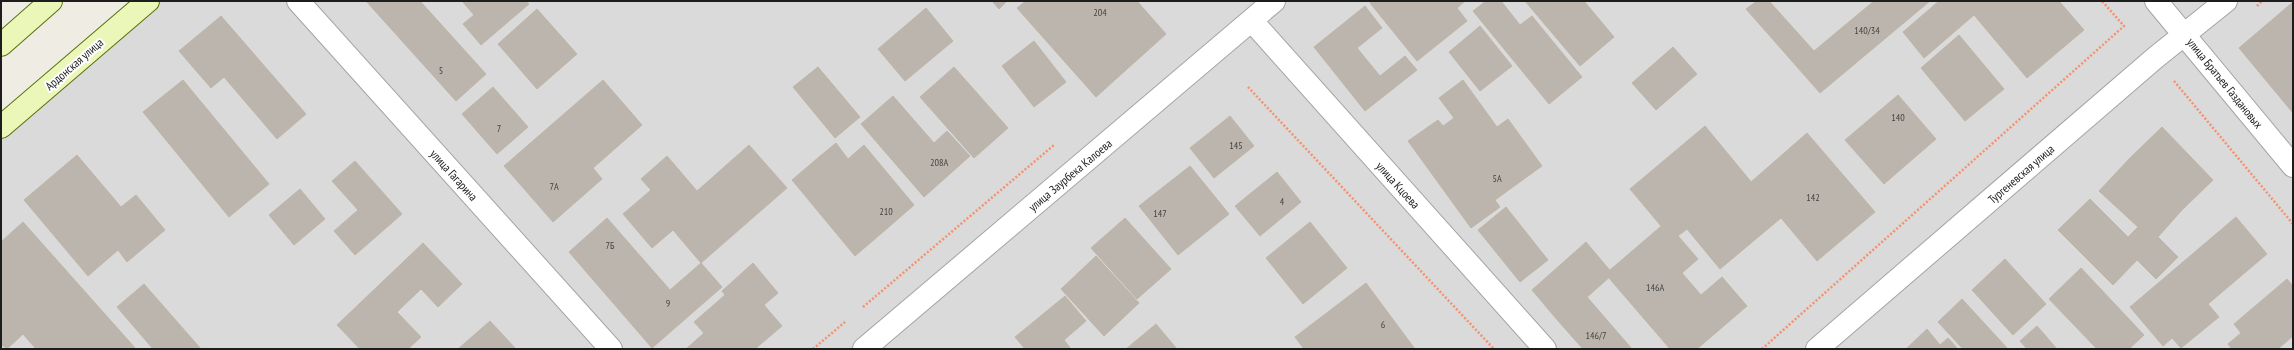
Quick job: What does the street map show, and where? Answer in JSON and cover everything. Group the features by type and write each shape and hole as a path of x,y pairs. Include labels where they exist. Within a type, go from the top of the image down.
{"main road":[{"path":"1,45 51,1"},
{"name":"Ардонская улица","path":"1,127 148,1"}],"street":[{"name":"улица Гагарина","path":"298,1 611,349"},
{"name":"улица Заурбека Калоева","path":"864,349 1274,1"},
{"name":"улица Братьев Газдановых","path":"2156,1 2293,166"},
{"name":"Тургеневская улица","path":"1817,349 2184,34 2226,1"},
{"name":"улица Кцоева","path":"1252,21 1545,349"}],"path":[{"path":"1762,349 2124,26 2102,1"},
{"path":"2172,78 2293,224"},
{"path":"1248,87 1494,349"}],"shaded area":[{"path":"148,1 2293,1 2293,349 1,349 1,127"}],"building":[{"path":"366,1 420,1 486,74 456,101"},
{"path":"462,1 526,1 529,4 481,45 463,24 474,15"},
{"path":"992,1 1007,1 999,9"},
{"path":"1026,1 1137,1 1166,34 1096,97 1017,8"},
{"path":"1373,1 1465,1 1457,8 1467,21 1417,61 1370,3"},
{"path":"1486,1 1501,1 1520,25 1532,16 1582,77 1549,104 1473,11"},
{"path":"1525,1 1584,1 1614,37 1580,66"},
{"path":"1757,1 1769,1 1814,51 1874,1 1930,1 1820,93 1746,9"},
{"path":"1939,1 2059,1 2084,30 2027,78 1974,15 1924,58 1903,32"},
{"path":"2293,2 2293,113 2239,48"},
{"path":"1365,6 1382,28 1357,48 1380,76 1405,56 1417,70 1365,111 1314,47"},
{"path":"926,8 953,41 905,81 878,49"},
{"path":"537,9 577,54 537,89 498,44"},
{"path":"221,16 306,114 277,139 224,77 211,88 179,51"},
{"path":"1480,26 1512,66 1480,91 1449,52"},
{"path":"1959,35 2004,89 1965,121 1921,68"},
{"path":"1034,41 1066,82 1034,107 1002,66"},
{"path":"1673,47 1697,74 1656,110 1632,83"},
{"path":"818,67 860,117 835,138 793,87"},
{"path":"954,67 1008,128 974,158 920,97"},
{"path":"183,80 269,184 229,217 143,112"},
{"path":"603,80 642,125 593,168 602,179 553,222 504,166"},
{"path":"1463,80 1497,127 1508,119 1542,166 1495,200 1500,207 1471,228 1408,141 1438,120 1443,126 1454,118 1439,98"},
{"path":"493,87 528,127 497,154 462,114"},
{"path":"1898,95 1936,139 1884,184 1845,140"},
{"path":"893,96 934,143 947,131 970,156 924,197 861,124"},
{"path":"1230,116 1254,146 1214,178 1190,148"},
{"path":"1705,126 1781,218 1720,269 1687,229 1678,236 1666,222 1661,226 1630,189"},
{"path":"2162,127 2213,180 2181,211 2130,158"},
{"path":"1807,133 1875,212 1817,261 1751,182"},
{"path":"836,143 848,159 864,145 914,205 883,232 819,157"},
{"path":"749,145 787,188 701,263 673,230 652,248 623,214 651,190 641,179 667,156 697,191"},
{"path":"77,155 121,207 136,195 165,230 127,262 118,250 88,276 24,200"},
{"path":"819,157 883,232 855,256 792,180"},
{"path":"2130,158 2181,211 2158,237 2143,222 2138,227 2099,191"},
{"path":"355,161 402,214 355,255 334,231 358,210 332,181"},
{"path":"1190,166 1229,214 1178,255 1139,206"},
{"path":"1277,172 1301,202 1260,236 1235,206"},
{"path":"300,189 325,219 294,245 269,215"},
{"path":"2090,199 2128,237 2143,222 2178,257 2156,279 2137,260 2113,285 2058,230"},
{"path":"1506,207 1548,260 1520,282 1478,230"},
{"path":"2236,217 2267,254 2208,304 2219,317 2181,348 2172,338 2163,346 2130,307"},
{"path":"607,218 670,290 701,263 722,287 652,348 569,252"},
{"path":"1125,218 1171,269 1137,299 1091,248"},
{"path":"23,222 136,349 36,349 23,334 7,349 1,344 1,242"},
{"path":"1310,222 1347,268 1303,304 1266,258"},
{"path":"1666,222 1698,259 1682,273 1701,295 1722,277 1747,306 1697,349 1670,349 1609,278 1613,274 1610,270"},
{"path":"1586,242 1613,274 1559,322 1532,290"},
{"path":"423,243 462,284 438,307 421,289 397,312 421,337 408,349 360,349 337,325"},
{"path":"1096,256 1139,303 1104,336 1061,289"},
{"path":"2005,259 2046,304 2013,335 1972,290"},
{"path":"753,263 778,293 764,305 782,326 755,349 686,349 704,333 694,322 725,295 722,291"},
{"path":"2081,268 2144,335 2129,349 2097,349 2049,299"},
{"path":"2287,279 2293,286 2293,336 2278,349 2232,349 2228,344 2241,333 2234,324"},
{"path":"1366,283 1415,349 1304,349 1295,337"},
{"path":"144,284 201,349 153,349 117,307"},
{"path":"1065,296 1086,321 1064,340 1071,349 1025,349 1015,337"},
{"path":"1587,297 1632,349 1583,349 1559,322"},
{"path":"1962,299 2008,349 1963,349 1938,322"},
{"path":"490,321 516,349 458,349"},
{"path":"1,322 13,336 1,347"},
{"path":"1156,324 1177,349 1126,349"},
{"path":"2037,326 2057,349 2027,349 2020,341"},
{"path":"1927,329 1940,345 1948,338 1958,349 1906,349"}]}
